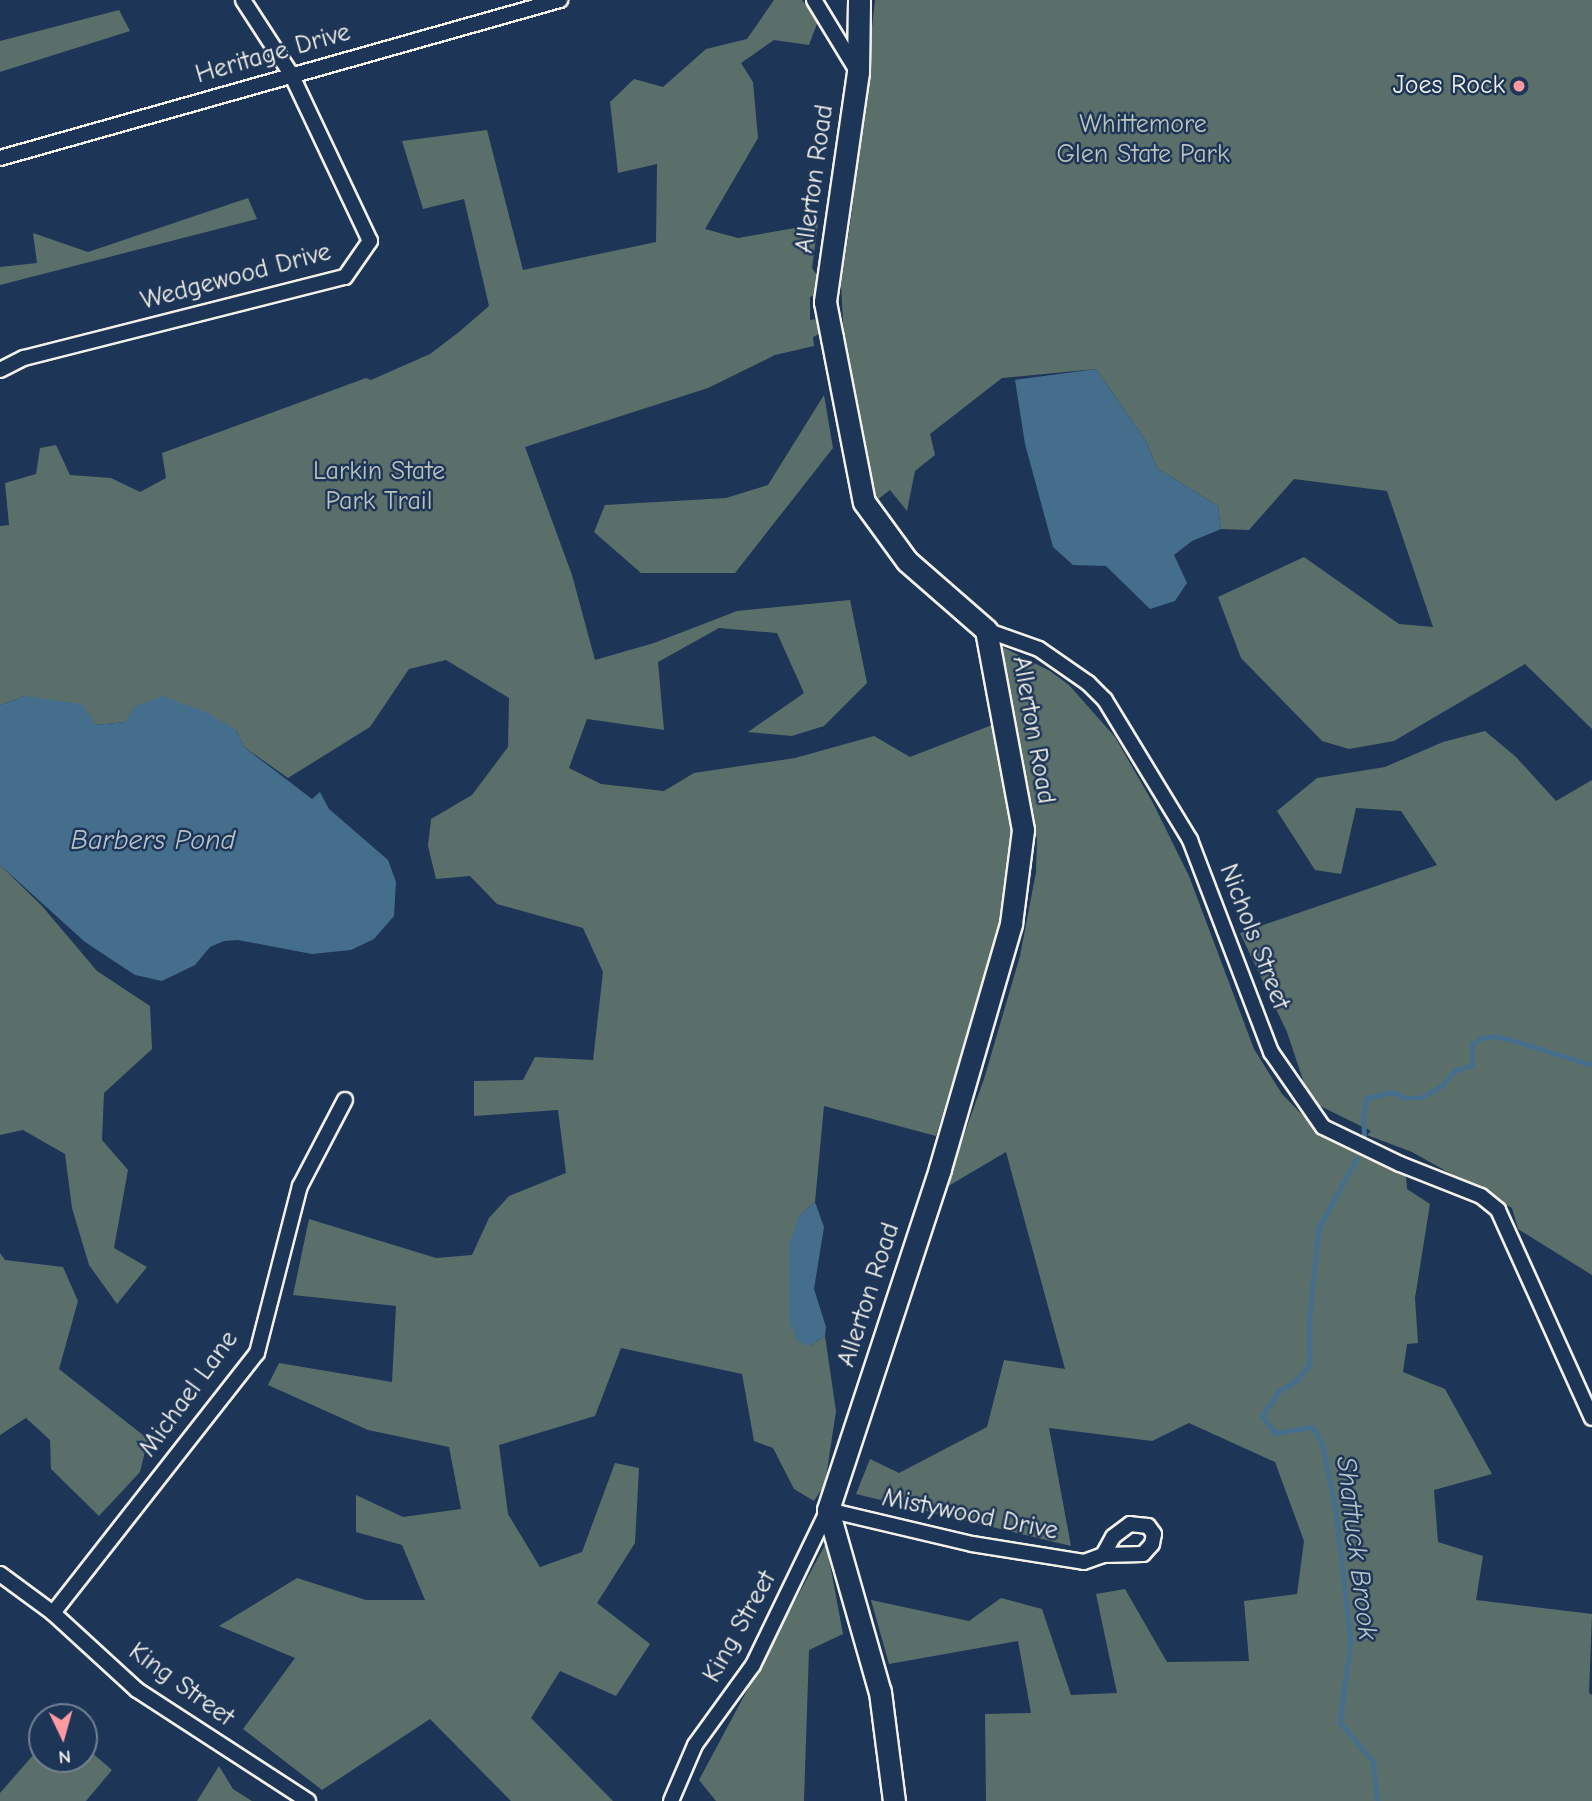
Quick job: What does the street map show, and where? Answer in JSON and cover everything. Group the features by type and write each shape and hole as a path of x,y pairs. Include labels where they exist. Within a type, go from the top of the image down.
{"street":[{"name":"Wedgewood Drive","path":"0,370 24,358 345,277 370,241 291,74 243,0"},
{"name":"Heritage Drive","path":"0,158 560,0"},
{"path":"814,0 858,72"},
{"name":"Allerton Road","path":"828,1510 940,1169 1011,924 1023,830 986,630 907,561 864,502 825,302 858,72 859,0"},
{"name":"Nichols Street","path":"986,630 1039,649 1088,683 1105,700 1190,840 1271,1052 1323,1127 1400,1164 1481,1196 1498,1210 1592,1418"},
{"name":"Michael Lane","path":"53,1613 257,1353 300,1186 345,1100"},
{"path":"828,1510 880,1692 894,1801"},
{"name":"Mistywood Drive","path":"828,1510 972,1544 1084,1562 1103,1555"},
{"name":"King Street","path":"670,1801 695,1745 753,1665 828,1510"},
{"name":"King Street","path":"0,1574 53,1613 137,1690 309,1801"}],"green space":[{"name":"Larkin State Park Trail","path":"774,0 802,0 818,21 809,45 774,40 741,63 753,82 758,138 705,229 738,238 818,224 812,268 819,278 818,294 810,297 810,320 817,319 819,334 813,337 814,346 775,355 708,388 525,447 572,575 595,660 654,643 737,611 850,600 867,683 824,726 792,736 748,732 804,693 777,633 719,628 658,662 664,730 587,719 569,768 601,784 664,791 694,773 795,758 874,736 910,757 992,725 1013,836 999,928 936,1136 824,1106 815,1202 799,1216 810,1346 825,1336 836,1411 825,1484 814,1501 794,1489 773,1448 754,1441 742,1374 621,1348 595,1416 499,1445 508,1514 540,1567 582,1552 615,1463 639,1468 635,1543 597,1603 650,1644 616,1696 560,1671 531,1718 613,1801 511,1801 430,1719 322,1790 243,1729 295,1658 219,1626 297,1578 366,1600 425,1600 402,1545 356,1532 356,1495 403,1517 461,1509 449,1447 368,1430 268,1385 279,1363 392,1382 396,1306 293,1295 309,1219 436,1258 472,1255 489,1218 509,1196 566,1173 558,1110 474,1116 474,1081 523,1080 535,1057 593,1060 603,972 583,928 497,904 470,876 436,879 428,846 431,819 472,795 508,747 509,698 446,660 409,669 370,727 288,778 244,747 236,730 125,722 96,725 25,696 0,705 0,526 9,525 5,483 36,474 40,448 56,445 70,475 111,478 140,492 166,478 162,453 366,378 371,380 430,354 459,332 489,306 464,199 423,209 402,141 487,130 523,270 656,242 657,164 618,173 610,102 634,79 663,87 706,49 747,39"},
{"name":"Whittemore Glen State Park","path":"875,0 1592,0 1592,729 1525,664 1394,741 1349,749 1322,741 1241,658 1218,597 1304,557 1399,624 1433,627 1387,491 1294,479 1249,530 1221,529 1218,506 1157,468 1146,441 1096,369 1002,378 930,434 935,455 915,471 907,511 890,490 877,500 865,467 844,340 841,284 852,211"},
{"path":"119,10 130,31 0,72 0,41"},
{"path":"248,198 257,219 0,285 0,267 37,263 33,233 88,252"},
{"path":"824,395 833,448 735,573 641,573 594,532 605,505 726,498 768,485"},
{"path":"999,645 1050,671 1069,685 1115,737 1153,803 1189,876 1254,1049 1282,1094 1325,1138 1406,1176 1407,1189 1430,1204 1415,1298 1418,1343 1407,1344 1403,1372 1445,1389 1492,1474 1434,1490 1438,1542 1483,1556 1476,1600 1592,1614 1589,1693 1592,1695 1592,1801 986,1801 985,1714 1031,1713 1018,1641 889,1664 871,1600 969,1621 1001,1598 1042,1609 1071,1695 1117,1693 1096,1594 1125,1589 1167,1662 1249,1661 1244,1601 1297,1594 1304,1541 1275,1462 1189,1423 1152,1441 1049,1428 1071,1546 856,1494 870,1459 899,1473 987,1427 1004,1360 1065,1369 1006,1152 945,1188 984,1079 1020,956 1036,872 1037,837 1033,833"},
{"path":"1485,731 1516,757 1556,801 1592,780 1592,1275 1518,1229 1512,1208 1412,1152 1367,1135 1371,1131 1310,1101 1287,1032 1240,933 1437,865 1401,811 1356,808 1341,874 1315,870 1277,811 1317,778 1385,767 1443,742"},
{"path":"0,865 42,906 97,971 150,1006 152,1049 104,1093 102,1140 128,1170 114,1248 147,1267 117,1304 89,1265 72,1208 65,1154 23,1130 0,1135"},
{"path":"0,1253 5,1260 63,1267 78,1301 59,1369 148,1439 140,1472 99,1516 51,1469 50,1440 26,1418 0,1435"},
{"path":"826,1543 843,1634 809,1650 804,1801 716,1801 699,1780"},
{"path":"98,1758 112,1770 86,1801 0,1801 0,1793 28,1761 28,1773 98,1773"},
{"path":"219,1766 233,1789 252,1801 197,1801"}],"water":[{"path":"1096,369 1146,441 1157,468 1218,506 1221,529 1192,541 1174,555 1187,583 1175,601 1150,609 1106,566 1073,565 1053,547 1025,444 1015,380"},
{"name":"Barbers Pond","path":"25,696 82,704 96,725 125,722 135,706 162,696 206,712 236,730 244,747 312,799 320,792 329,809 388,860 396,882 394,916 374,939 351,950 312,954 238,940 224,941 210,947 195,965 162,981 135,975 85,942 0,865 0,705"},
{"path":"815,1202 824,1227 814,1289 826,1327 825,1336 810,1346 797,1341 789,1321 789,1244 799,1216"}],"waterway":[{"name":"Shattuck Brook","path":"1364,1137 1363,1115 1367,1098 1393,1092 1406,1098 1421,1098 1441,1086 1455,1071 1472,1065 1472,1045 1479,1039 1494,1036 1512,1040 1592,1065"},
{"name":"Shattuck Brook","path":"1357,1159 1319,1228 1309,1324 1310,1364 1298,1380 1279,1392 1263,1416 1275,1433 1313,1427 1322,1443 1336,1510 1351,1642 1340,1722 1373,1761 1378,1801"}],"place":[{"name":"Joes Rock","path":"1519,86"}]}
